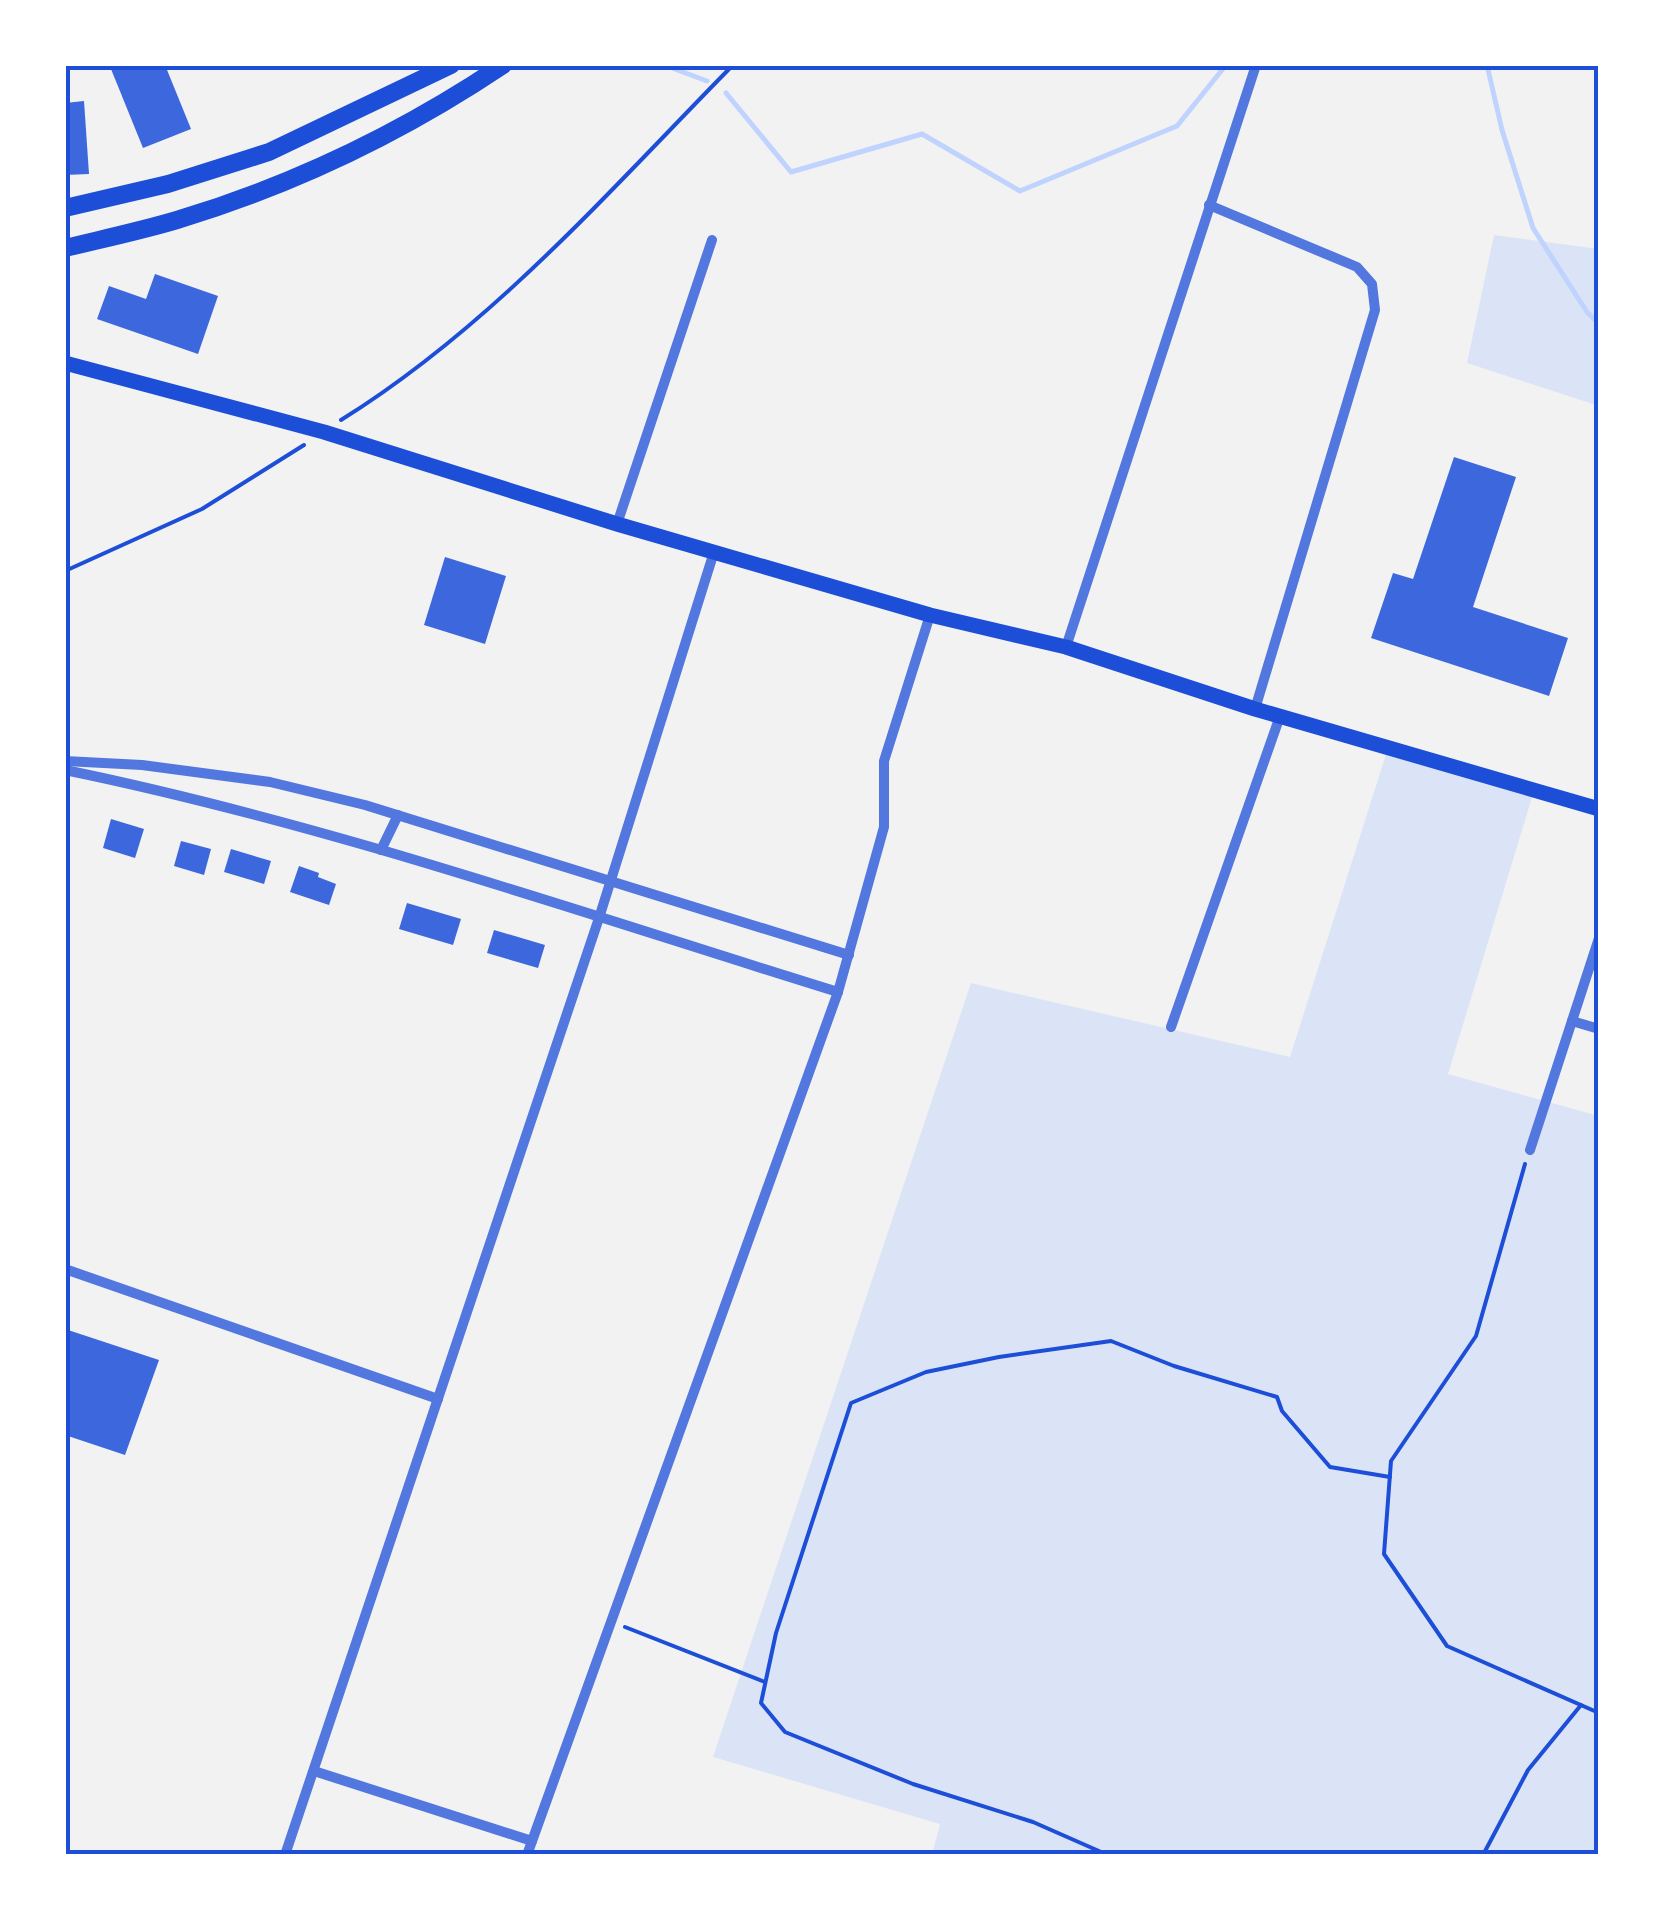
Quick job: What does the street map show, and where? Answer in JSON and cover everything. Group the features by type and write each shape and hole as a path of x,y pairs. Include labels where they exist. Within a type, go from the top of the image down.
{"main road":[{"path":"65,208 168,184 269,152 451,65"},
{"path":"65,248 177,220 292,180 387,136 503,65"},
{"path":"65,362 324,432 617,524 930,615 1066,647 1255,710 1599,809"}],"street":[{"path":"1066,647 1256,65"},
{"path":"1208,205 1356,267 1372,284 1375,310 1255,710"},
{"path":"617,524 712,240"},
{"path":"286,1855 599,918 714,552"},
{"path":"527,1855 838,992 884,827 884,761 930,615"},
{"path":"1171,1027 1280,716"},
{"path":"65,761 142,764 270,782 398,815 849,954"},
{"path":"65,770 173,793 381,850 838,992"},
{"path":"381,850 398,815"},
{"path":"1530,1150 1599,938"},
{"path":"1572,1021 1599,1029"},
{"path":"65,1269 438,1399"},
{"path":"314,1771 532,1841"}],"path":[{"path":"340,421 403,379 536,266 733,65"},
{"path":"65,572 202,509 310,442"},
{"path":"1530,1150 1476,1336 1391,1461 1384,1554 1447,1646 1599,1713"},
{"path":"1108,1855 1033,1822 913,1784 785,1732 761,1702 776,1632 851,1404 926,1372 1110,1341 1174,1366 1277,1397 1282,1410 1330,1467 1390,1477"},
{"path":"614,1622 766,1682"},
{"path":"1482,1855 1528,1770 1581,1705"}],"shaded area":[{"path":"1494,235 1599,249 1599,406 1467,363"},
{"path":"1387,751 1533,794 1448,1074 1599,1116 1596,1855 932,1855 940,1824 713,1757 971,983 1290,1057"}],"building":[{"path":"121,65 165,65 191,129 143,148 111,69"},
{"path":"84,101 89,174 65,175 65,103"},
{"path":"155,274 218,296 198,354 97,319 109,286 146,299"},
{"path":"1454,457 1516,477 1473,607 1568,638 1549,696 1371,638 1393,573 1413,579"},
{"path":"445,557 506,576 485,644 424,625"},
{"path":"111,819 144,829 135,858 103,848"},
{"path":"181,841 211,849 204,875 174,866"},
{"path":"231,849 271,861 264,884 224,872"},
{"path":"299,866 336,884 329,905 290,892"},
{"path":"407,903 461,919 453,945 399,929"},
{"path":"494,930 545,945 538,968 487,953"},
{"path":"68,1330 159,1360 125,1455 65,1435"}],"waterway":[{"path":"664,65 707,81"},
{"path":"726,93 791,172 922,134 1020,191 1177,126 1226,65"},
{"path":"1487,65 1502,130 1533,228 1587,312 1599,324"}]}
